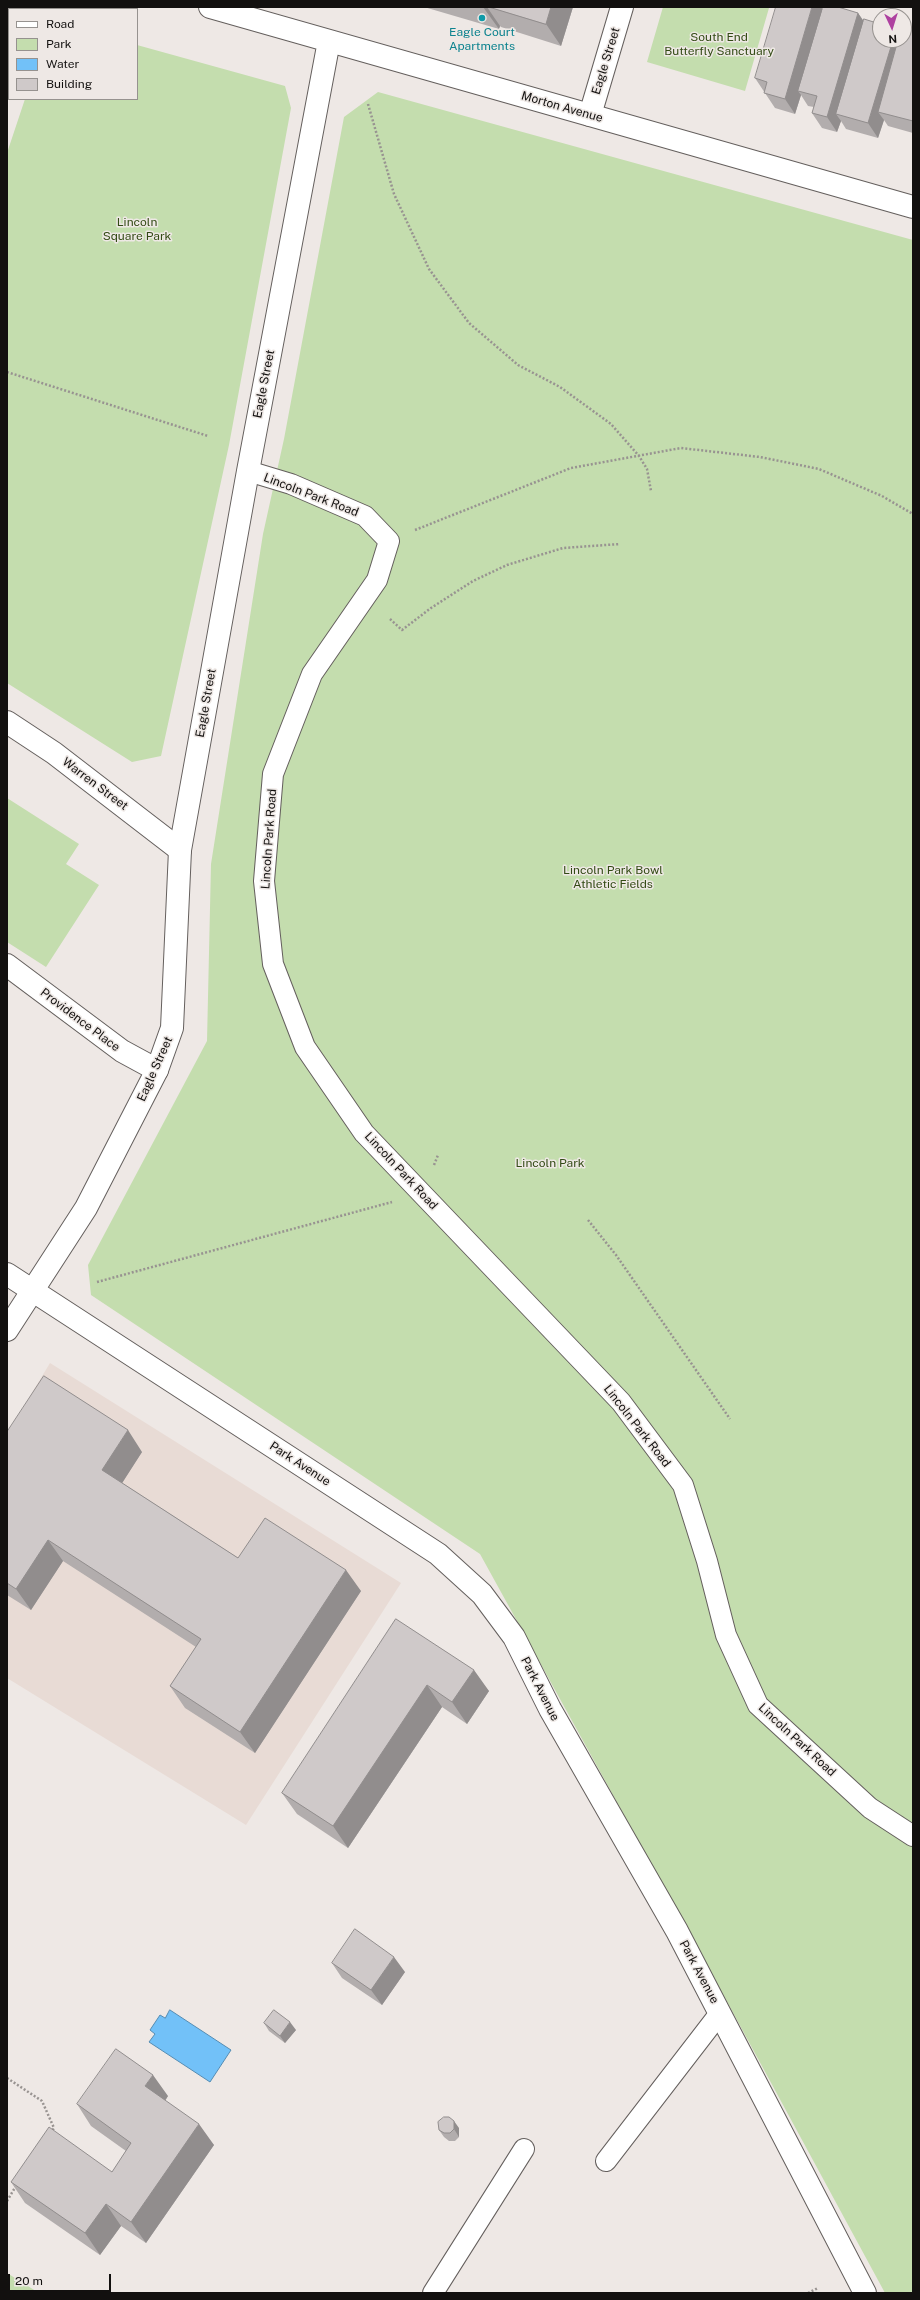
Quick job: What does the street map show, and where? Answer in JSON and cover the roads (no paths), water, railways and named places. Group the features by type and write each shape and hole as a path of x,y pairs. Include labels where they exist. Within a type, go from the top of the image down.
{"street":[{"name":"Morton Avenue","path":"210,7 913,207"},
{"name":"Eagle Street","path":"590,114 622,7"},
{"name":"Eagle Street","path":"7,1330 86,1208 157,1070 172,1028 180,850 248,471 328,41"},
{"name":"Warren Street","path":"7,722 54,754 180,850"},
{"name":"Providence Place","path":"7,965 122,1051 157,1070"},
{"name":"Park Avenue","path":"7,1274 438,1554 482,1594 514,1637 550,1709 677,1931 865,2293"}],"lane":[{"name":"Lincoln Park Road","path":"248,471 291,484 365,516 388,541 377,580 312,674 273,774 264,881 273,964 305,1047 364,1133 621,1402 683,1485 707,1561 726,1635 758,1705 870,1808 913,1836"},
{"path":"606,2161 720,2013"},
{"path":"433,2293 524,2148"}],"water":[{"path":"170,2010 231,2050 210,2082 149,2042 155,2034 150,2030 160,2015 165,2018"}],"place":[{"name":"Eagle Court Apartments","path":"482,18"}],"park label":[{"name":"South End Butterfly Sanctuary","path":"719,44"},
{"name":"Lincoln Square Park","path":"137,229"},
{"name":"Lincoln Park Bowl Athletic Fields","path":"613,877"},
{"name":"Lincoln Park","path":"550,1163"}]}
